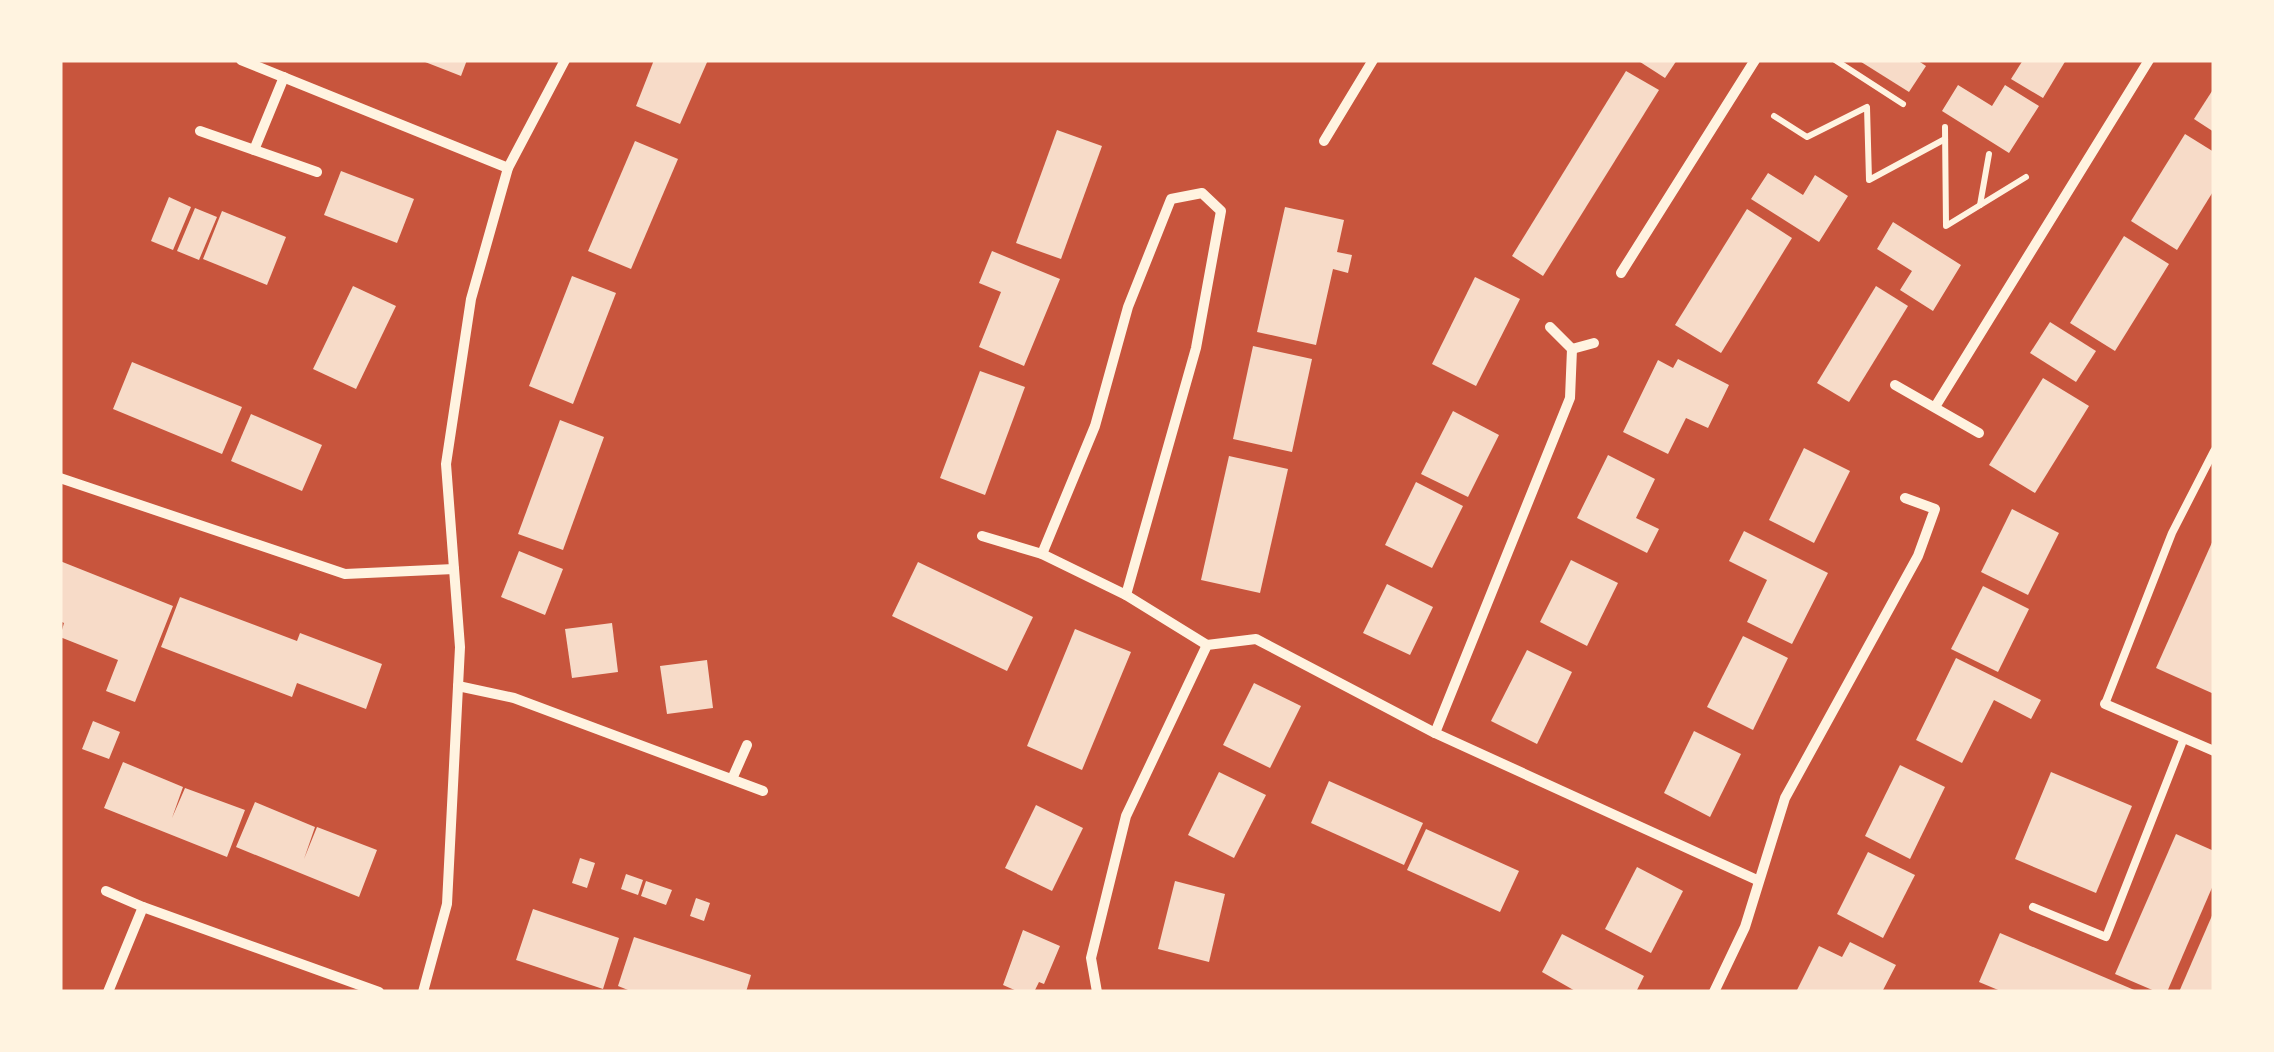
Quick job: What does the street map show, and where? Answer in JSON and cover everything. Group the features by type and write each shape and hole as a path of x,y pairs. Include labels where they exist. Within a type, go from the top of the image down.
{"street":[{"path":"241,60 508,168"},
{"path":"423,992 447,904 460,647 446,464 471,300 508,168 565,60"},
{"path":"1324,141 1373,60"},
{"path":"1622,273 1756,60"},
{"path":"1935,408 2149,60"},
{"path":"254,150 284,78"},
{"path":"200,131 317,172"},
{"path":"1042,554 1095,426 1128,308 1171,199 1202,193 1221,211 1196,348 1126,594"},
{"path":"1435,733 1570,398 1572,349 1550,326"},
{"path":"1572,349 1594,343"},
{"path":"1896,385 1979,433"},
{"path":"60,478 344,574 454,569"},
{"path":"1714,992 1745,927 1786,798 1918,556 1935,509 1905,498"},
{"path":"982,536 1042,554 1126,594 1207,644 1256,639 1435,733 1758,880"},
{"path":"1096,992 1091,958 1126,816 1207,644"},
{"path":"458,686 514,698 762,791"},
{"path":"2105,704 2214,751"},
{"path":"732,780 746,745"},
{"path":"106,891 143,908 379,992"},
{"path":"108,992 143,908"}],"lane":[{"path":"2105,704 2172,533 2214,450"},
{"path":"2033,907 2106,937 2184,738"}],"path":[{"path":"1835,60 1903,104"},
{"path":"1774,116 1806,137 1866,107 1869,180 1945,138"},
{"path":"1945,127 1946,226 2026,178"},
{"path":"1980,206 1988,154"}],"building":[{"path":"420,60 467,60 461,76"},
{"path":"654,60 708,60 680,124 636,106"},
{"path":"1637,60 1677,60 1665,78"},
{"path":"1858,60 1917,60 1926,66 1909,92"},
{"path":"2023,60 2066,60 2043,98 2011,79"},
{"path":"1626,71 1659,90 1543,276 1512,256"},
{"path":"1958,85 1992,106 2005,85 2039,106 2009,153 1942,111"},
{"path":"2214,88 2214,132 2194,119"},
{"path":"1057,130 1102,146 1061,259 1016,243"},
{"path":"2185,134 2214,152 2214,190 2177,250 2131,221"},
{"path":"635,141 678,159 631,269 588,251"},
{"path":"341,171 414,199 397,243 324,215"},
{"path":"1768,173 1803,195 1815,175 1848,196 1819,242 1751,199"},
{"path":"169,197 191,207 173,250 151,241"},
{"path":"1285,207 1344,220 1337,252 1352,255 1348,273 1333,269 1316,345 1257,332"},
{"path":"195,208 217,217 199,260 177,251"},
{"path":"1747,209 1792,238 1721,353 1675,325"},
{"path":"222,211 286,237 267,285 203,259"},
{"path":"1893,222 1961,265 1933,311 1900,290 1912,271 1877,249"},
{"path":"2124,236 2169,264 2115,351 2070,323"},
{"path":"992,251 1060,279 1024,366 979,347 1001,292 979,283"},
{"path":"572,276 616,293 573,404 529,386"},
{"path":"1475,277 1520,299 1476,386 1432,364"},
{"path":"353,286 396,306 356,389 313,369"},
{"path":"1876,286 1908,306 1849,402 1817,383"},
{"path":"2050,322 2096,351 2076,382 2030,353"},
{"path":"1253,346 1312,359 1292,452 1233,439"},
{"path":"1678,359 1729,385 1708,428 1686,418 1668,454 1623,432 1658,360 1673,368"},
{"path":"132,362 242,407 222,454 113,409"},
{"path":"980,371 1025,387 985,495 940,478"},
{"path":"2043,378 2089,406 2035,493 1989,465"},
{"path":"1453,411 1499,435 1468,497 1421,474"},
{"path":"251,414 322,445 302,491 231,461"},
{"path":"560,420 604,437 563,550 518,534"},
{"path":"1804,448 1850,471 1814,543 1769,520"},
{"path":"1608,455 1655,479 1636,518 1659,529 1647,553 1577,518"},
{"path":"1229,456 1288,469 1260,593 1201,580"},
{"path":"1416,482 1463,506 1432,568 1385,545"},
{"path":"2012,509 2059,533 2028,595 1981,572"},
{"path":"1744,531 1828,573 1792,644 1747,622 1767,580 1729,561"},
{"path":"2214,538 2214,694 2156,668"},
{"path":"519,551 563,569 545,615 501,597"},
{"path":"1571,560 1618,583 1587,646 1540,622"},
{"path":"60,561 173,606 135,702 106,691 118,660 60,637 64,623 60,621"},
{"path":"918,562 1033,617 1007,671 892,616"},
{"path":"1387,584 1433,607 1410,655 1363,633"},
{"path":"1983,586 2029,609 1998,672 1951,649"},
{"path":"180,597 297,641 300,633 382,664 366,709 297,683 292,697 161,647"},
{"path":"612,623 618,672 572,678 565,629"},
{"path":"1075,629 1131,652 1082,770 1027,746"},
{"path":"1743,636 1788,658 1753,730 1707,707"},
{"path":"1527,650 1572,672 1537,744 1491,721"},
{"path":"1956,658 2041,700 2031,719 1994,700 1962,763 1916,740"},
{"path":"707,660 713,708 667,714 660,666"},
{"path":"1254,683 1301,706 1270,768 1223,745"},
{"path":"93,721 120,732 109,759 82,749"},
{"path":"1694,731 1741,754 1710,817 1664,793"},
{"path":"123,762 183,787 172,818 185,788 245,810 227,857 104,808"},
{"path":"1900,765 1945,787 1910,859 1865,836"},
{"path":"1219,772 1266,795 1234,858 1188,835"},
{"path":"2051,772 2132,806 2096,893 2015,859"},
{"path":"1329,781 1423,823 1404,865 1311,823"},
{"path":"255,802 315,827 304,859 317,827 377,850 359,897 236,847"},
{"path":"1036,805 1083,828 1052,891 1005,868"},
{"path":"1426,829 1519,871 1500,912 1407,870"},
{"path":"2176,834 2214,851 2214,883 2167,992 2157,992 2115,974"},
{"path":"1868,852 1915,875 1883,938 1837,914"},
{"path":"580,858 595,863 587,888 572,883"},
{"path":"1637,867 1683,891 1651,953 1605,929"},
{"path":"626,874 643,880 638,895 621,889"},
{"path":"646,881 672,890 666,905 641,896"},
{"path":"1175,881 1225,894 1209,962 1158,949"},
{"path":"696,898 710,903 704,921 690,916"},
{"path":"533,909 619,938 603,989 516,960"},
{"path":"2214,911 2214,992 2179,992"},
{"path":"1023,930 1060,946 1044,984 1039,982 1034,992 1019,992 1003,985"},
{"path":"2000,933 2139,992 2003,992 1979,982"},
{"path":"1562,934 1644,976 1636,992 1577,992 1542,972"},
{"path":"634,937 751,975 746,992 633,992 618,986"},
{"path":"1850,942 1896,965 1882,992 1796,992 1819,946 1842,957"}]}
